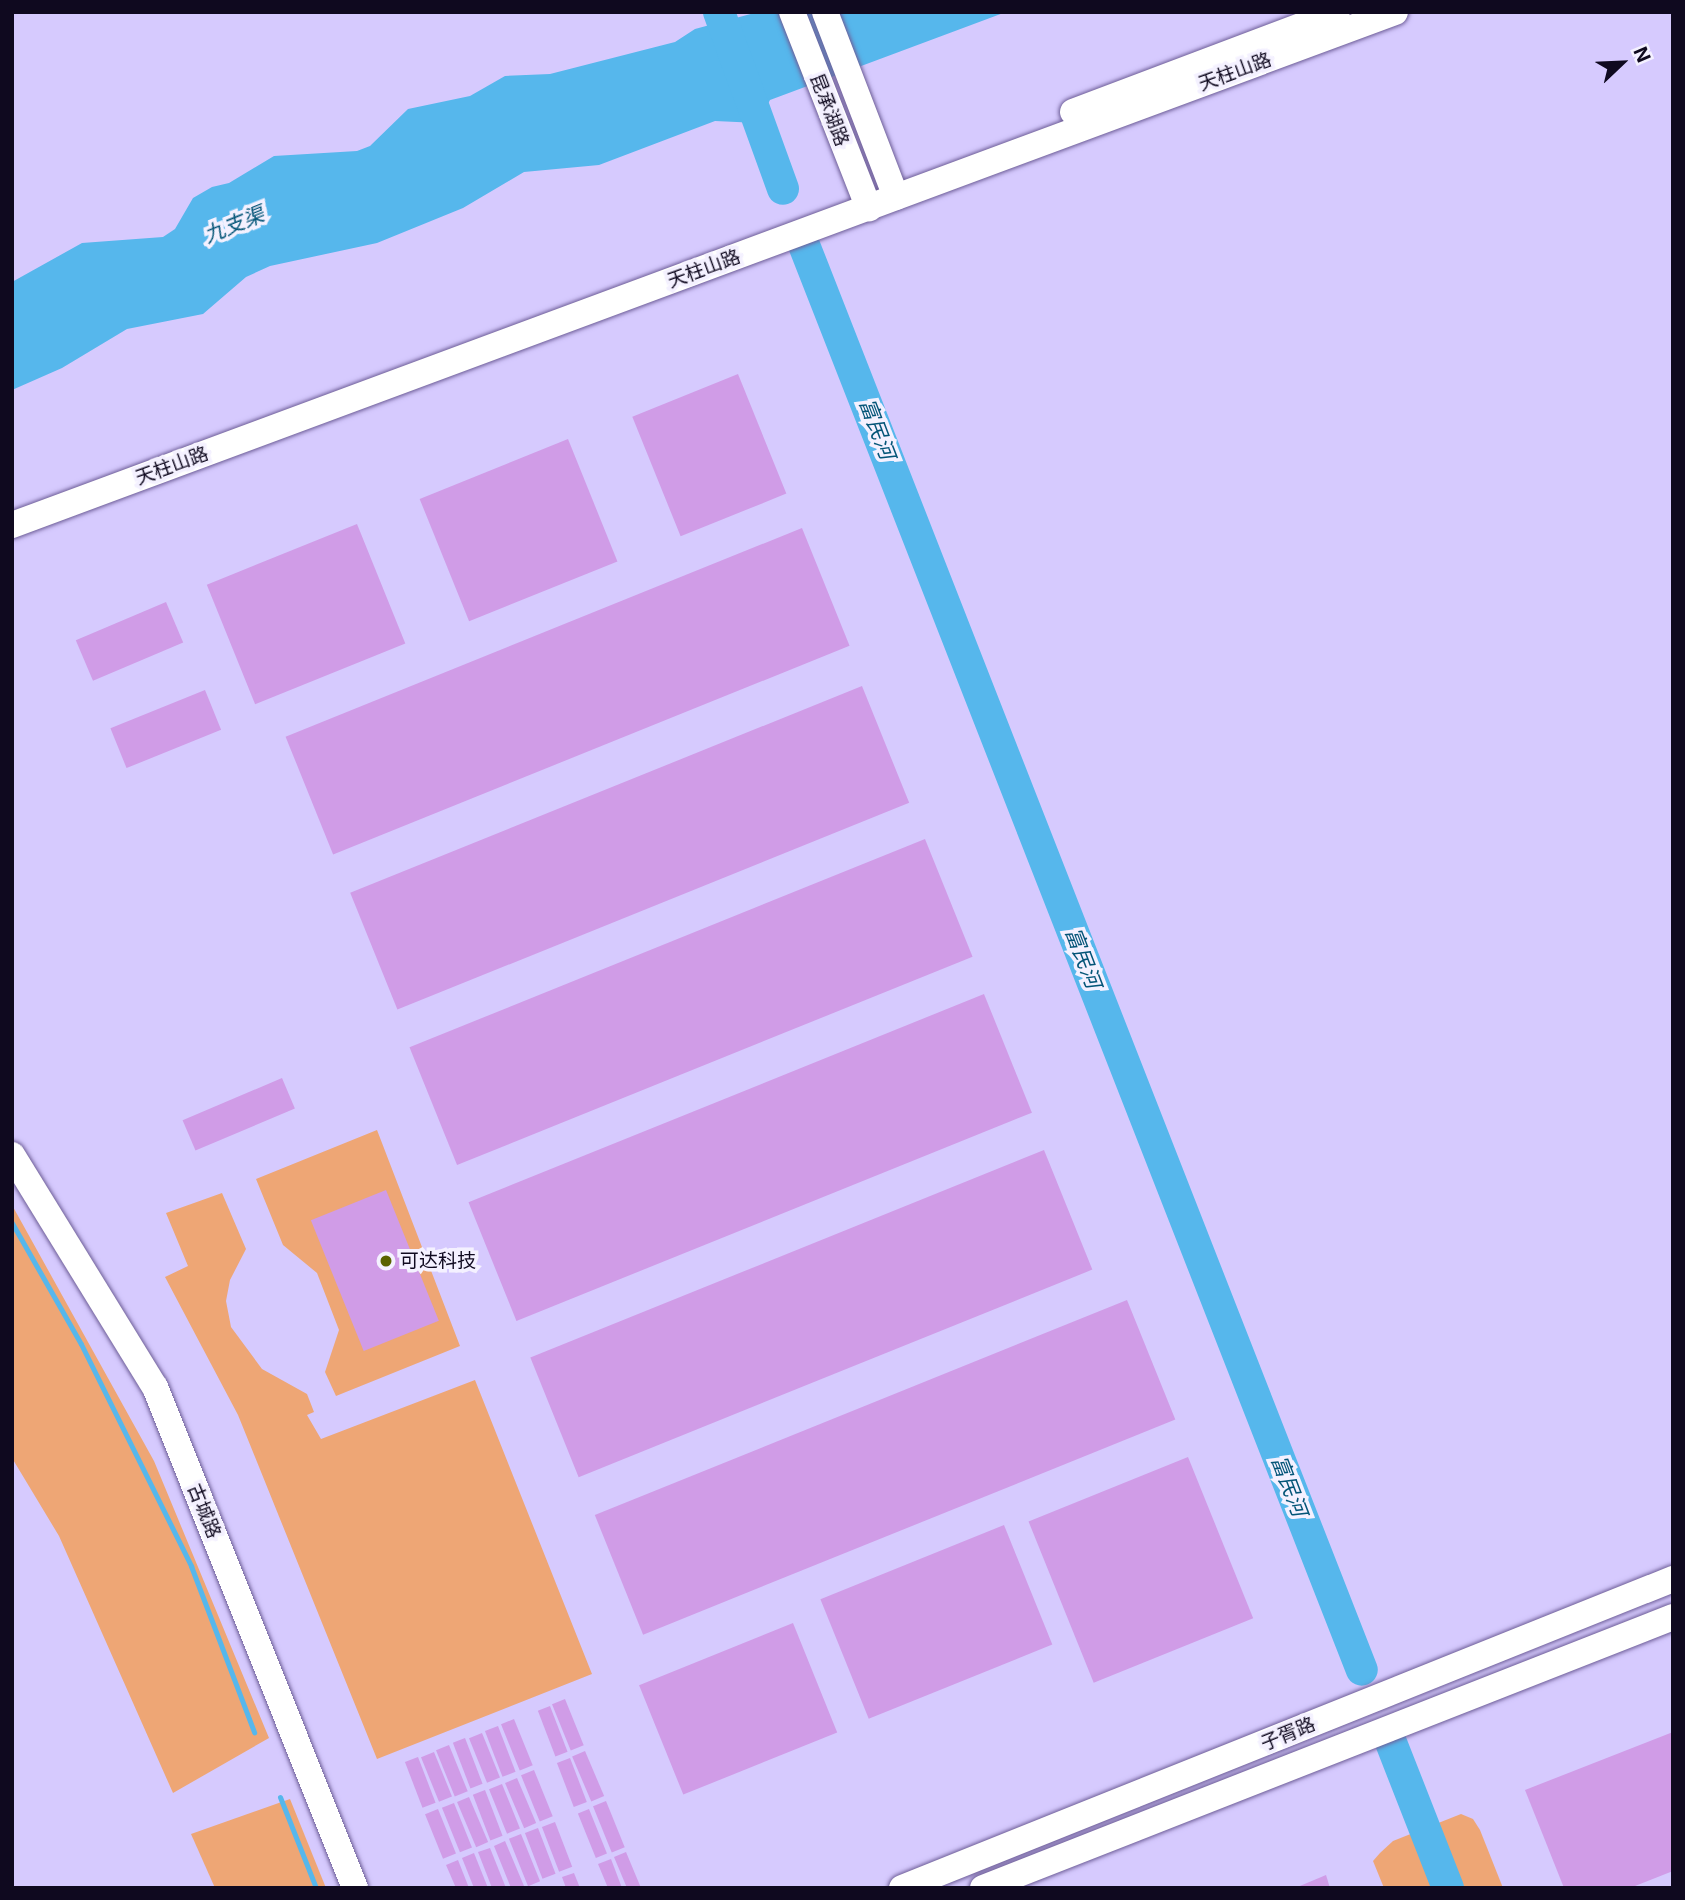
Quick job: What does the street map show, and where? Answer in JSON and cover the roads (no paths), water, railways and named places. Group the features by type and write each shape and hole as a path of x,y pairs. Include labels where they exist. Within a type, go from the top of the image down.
{"street":[{"name":"昆承湖路","path":"792,12 865,200"},
{"name":"昆承湖路","path":"825,12 893,190"},
{"name":"天柱山路","path":"893,190 1336,12"},
{"name":"天柱山路","path":"12,506 1395,12"},
{"name":"天柱山路","path":"12,525 865,200"},
{"name":"古城路","path":"12,1155 155,1387 355,1888"},
{"name":"古城路","path":"12,1183 143,1394 340,1888"},
{"name":"子胥路","path":"902,1888 1673,1579"},
{"name":"子胥路","path":"983,1888 1673,1617"}],"water":[{"name":"九支渠","path":"758,12 1006,12 770,100 758,123 715,121 599,165 524,172 463,208 377,243 270,266 246,277 203,314 127,329 62,368 12,390 12,282 82,243 163,237 175,229 193,198 212,187 229,183 274,156 357,151 370,146 408,109 470,96 505,76 550,74 675,42 695,29"}],"waterway":[{"name":"富民河","path":"719,12 783,189"},
{"name":"富民河","path":"804,245 1362,1670"},
{"path":"12,1223 81,1344 191,1566 254,1732"},
{"name":"富民河","path":"1390,1740 1448,1888"},
{"path":"280,1797 316,1888"}],"place":[{"name":"可达科技","path":"386,1261"}]}
